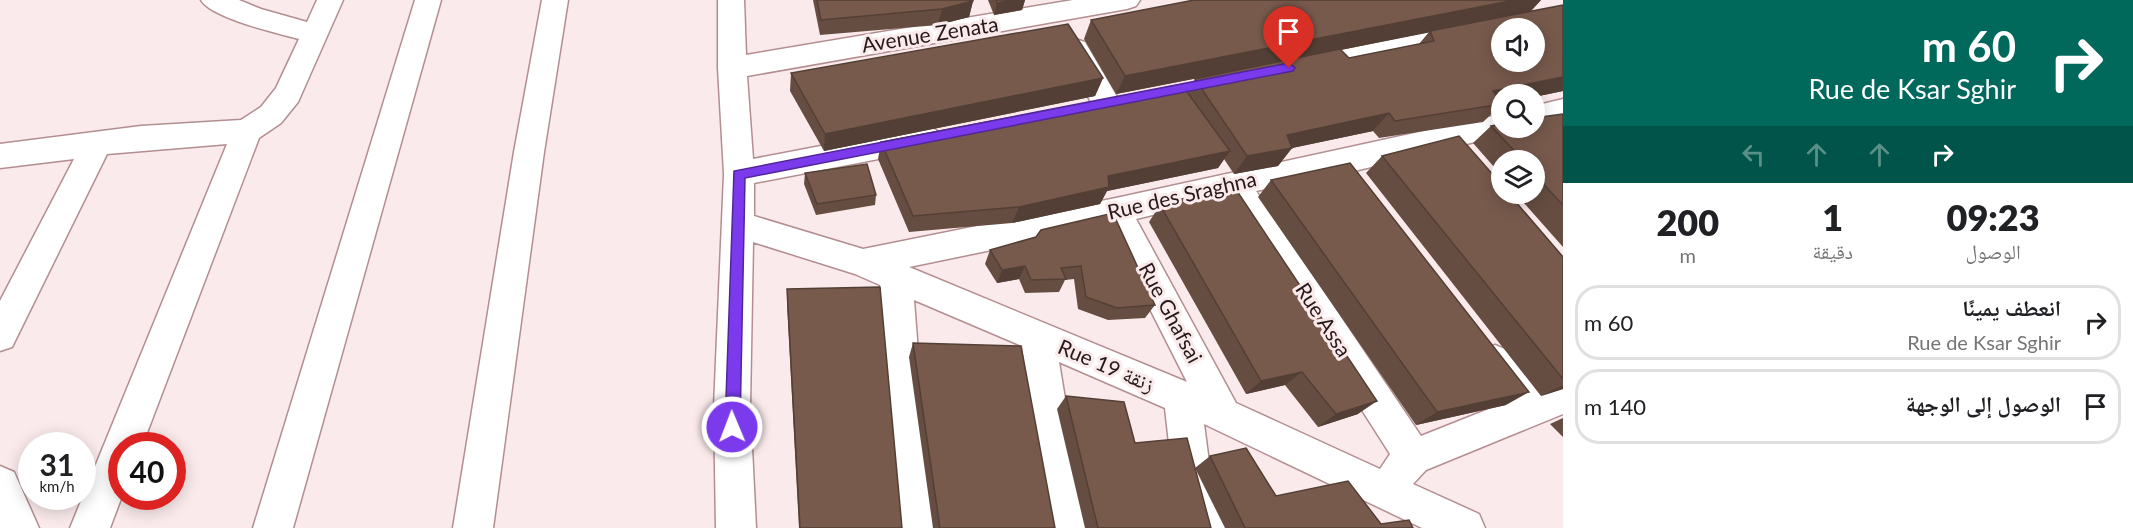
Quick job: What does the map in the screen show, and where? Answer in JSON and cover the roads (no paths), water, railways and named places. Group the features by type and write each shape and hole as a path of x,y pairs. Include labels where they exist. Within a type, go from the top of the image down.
{"street":[{"path":"214,0 252,16 314,33"},
{"path":"0,156 141,138 248,130 272,115 288,94 330,0"},
{"path":"273,528 428,0"},
{"path":"473,528 529,152 555,0"},
{"path":"731,0 732,68 739,174 732,407 736,528"},
{"path":"974,0 984,26"},
{"name":"Avenue Zenata","path":"732,68 1055,14 1081,5 1128,0"},
{"path":"1055,14 1107,103"},
{"path":"1282,69 1491,28"},
{"name":"Rue des Sraghna","path":"863,263 1342,162 1491,127"},
{"path":"128,432 248,130"},
{"path":"739,174 946,134"},
{"path":"1444,138 1468,165"},
{"path":"0,336 97,144"},
{"path":"1342,162 1366,192"},
{"name":"Rue Assa","path":"1234,183 1413,457"},
{"name":"Rue Ghafsai","path":"1116,211 1223,415"},
{"name":"Rue 19 زنقة","path":"738,224 863,263 1223,415 1465,528"},
{"path":"896,277 906,444 916,528"},
{"path":"1379,489 1413,457 1547,404 1474,333"},
{"path":"1038,337 1066,528"},
{"path":"1182,398 1191,470 1209,528"},
{"path":"90,528 108,482"},
{"path":"0,485 19,528"}]}
